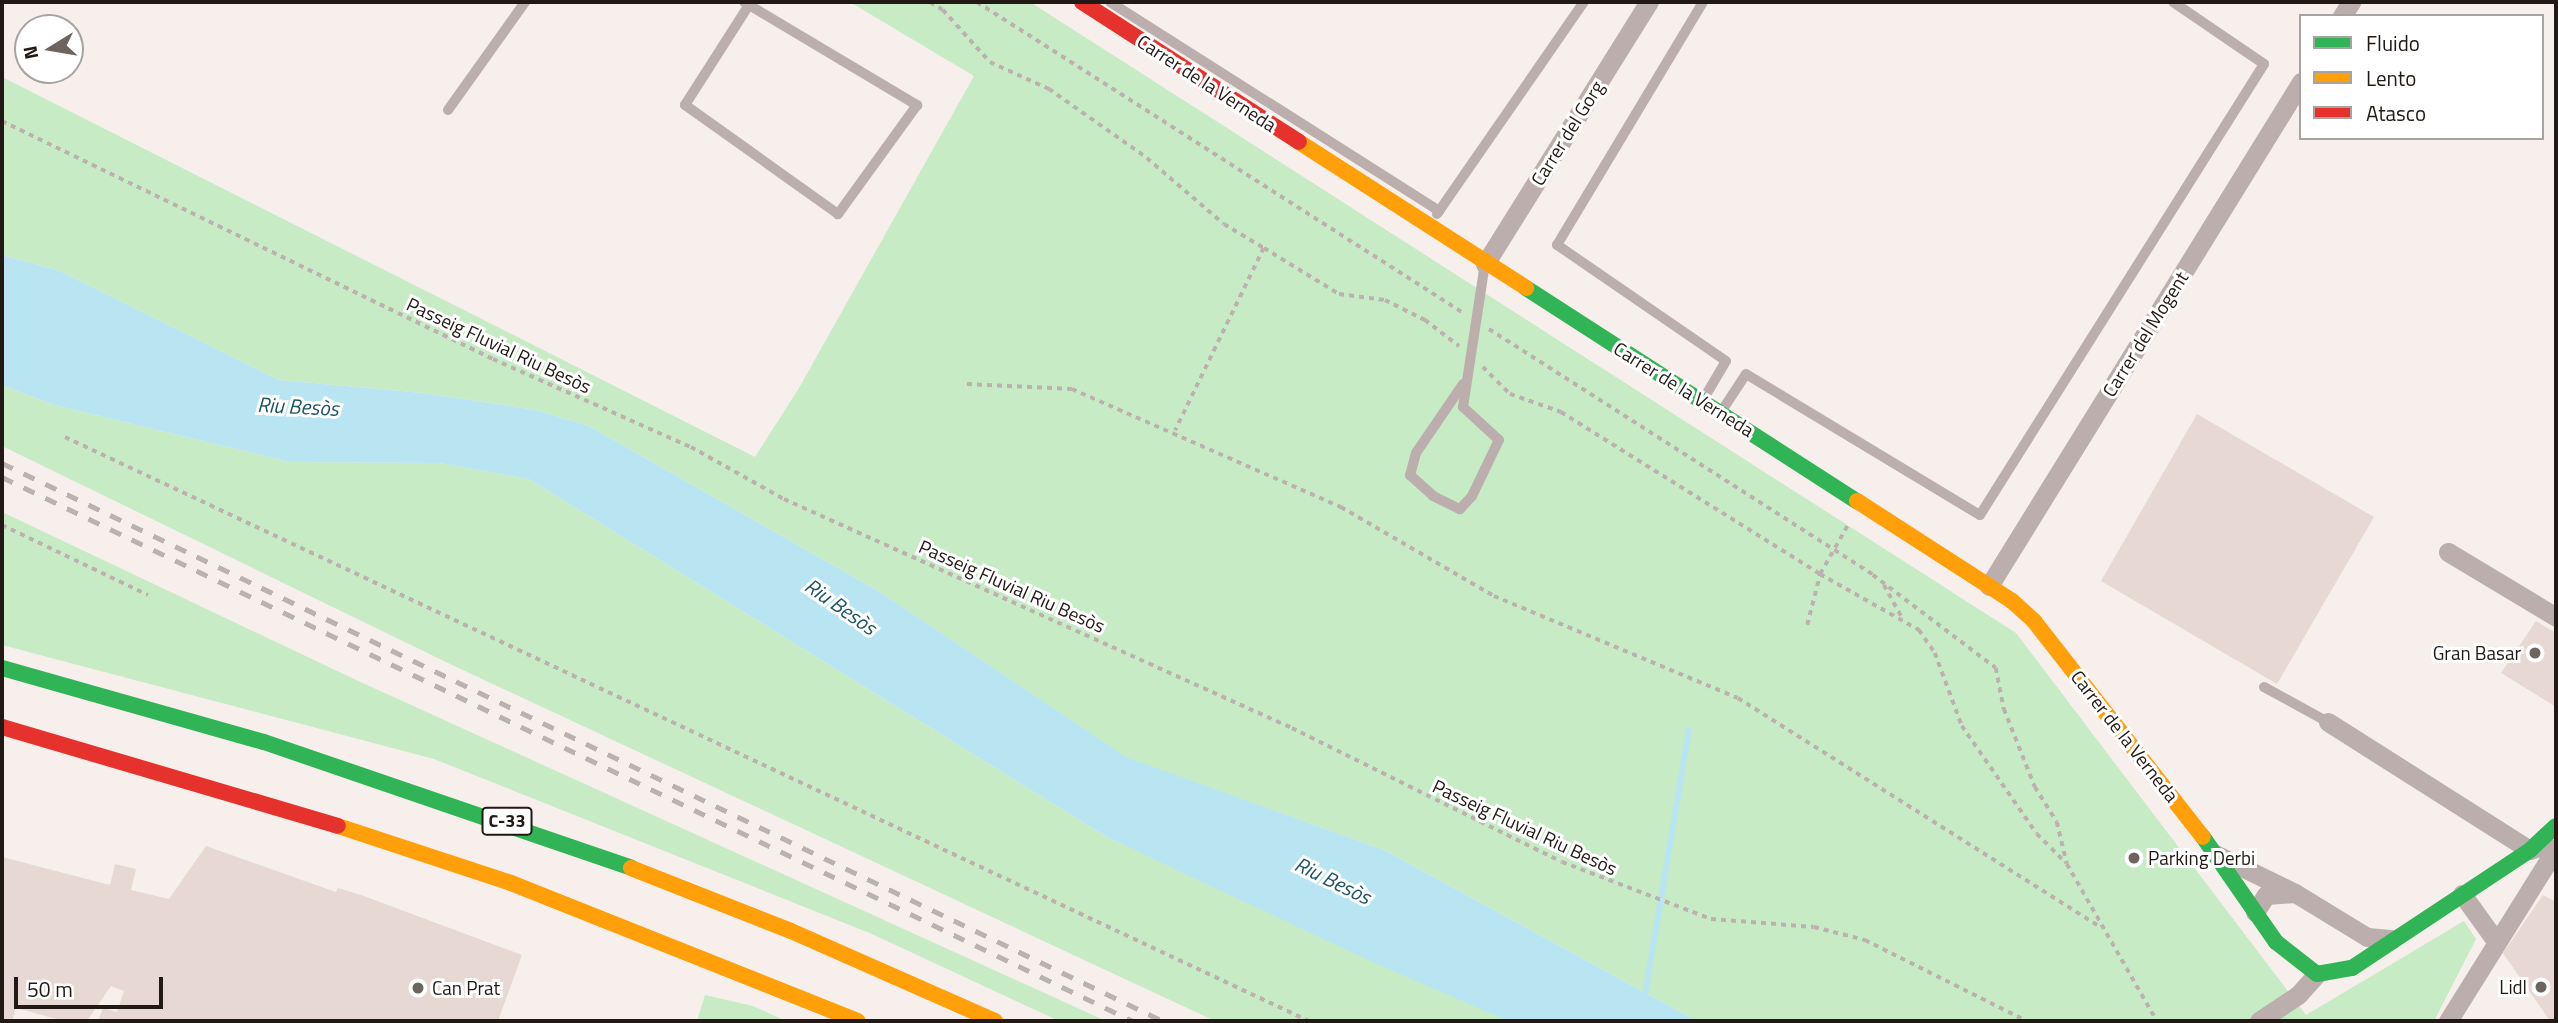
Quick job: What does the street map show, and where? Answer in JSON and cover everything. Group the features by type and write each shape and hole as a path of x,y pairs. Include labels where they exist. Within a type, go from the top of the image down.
{"main road":[{"name":"Carrer de la Verneda","path":"1082,2 1485,264 1860,502 1989,586 2034,621 2215,854 2291,958 2317,974"},
{"name":"C-33","path":"2,668 264,742 566,842 791,932 995,1021"},
{"path":"2,727 258,799 511,883 713,960 857,1021"},
{"path":"2317,974 2352,968 2530,850 2556,826"}],"street":[{"name":"Carrer del Gorg","path":"1485,264 1649,2"},
{"name":"Carrer del Mogent","path":"1989,586 2299,85"},
{"path":"2448,552 2556,617"},
{"path":"2328,722 2530,850 2556,841"},
{"path":"2448,1021 2496,940 2556,848"},
{"name":"Carrer de la Verneda","path":"2215,854 2295,893 2367,937 2392,939"},
{"path":"2255,912 2266,895 2295,893"},
{"path":"2462,894 2496,940"},
{"path":"2259,1021 2298,995 2317,974"}],"lane":[{"path":"448,110 526,2"},
{"path":"1110,2 1439,211"},
{"path":"1429,226 1584,2"},
{"path":"1703,2 1558,245 1726,361 1703,401"},
{"path":"1721,412 1746,374 1980,515 2264,64 2173,2"},
{"path":"748,3 917,105 838,214 685,105 748,3"},
{"path":"1463,384 1432,425 1416,453 1410,475 1433,496 1460,509 1472,496 1499,440 1463,407 1463,384 1485,264"},
{"path":"2264,687 2328,722"}],"path":[{"path":"930,2 943,10 990,62 1049,89 1147,158 1224,224 1339,294 1385,300 1425,320 1469,354 1510,394 1561,412 1821,574 1919,630 1935,653 1962,726 2008,796 2067,864 2101,928 2157,1021"},
{"path":"977,2 1883,583 1996,668 2004,709 2035,787 2057,822 2067,864"},
{"name":"Passeig Fluvial Riu Besòs","path":"2,121 470,348 691,447 784,499 1292,728 1562,862 1711,919 1814,927 1865,940 2027,1021"},
{"path":"1175,431 1264,247"},
{"path":"967,384 1072,389 1175,431 1341,507 1494,596 1738,698 2101,928"},
{"path":"65,438 1309,1021"},
{"path":"1807,625 1821,574 1860,502"},
{"path":"2,524 148,595"},
{"path":"1883,583 1903,620"}],"green space":[{"path":"850,2 1030,2 2016,633 2306,1015 2464,921 2476,939 2434,1021 1697,1021 1384,850 1126,758 880,592 589,426 536,410 423,393 279,380 60,271 2,255 2,77 755,457 799,388 974,76"},
{"path":"2,385 54,405 290,462 439,463 529,479 1107,837 1508,1021 1215,1021 450,664 2,446"},
{"path":"2,512 354,679 1106,1021 1059,1021 872,934 434,759 2,645"},
{"path":"705,995 753,1006 786,1021 697,1021"}],"water":[{"name":"Riu Besòs","path":"2,255 60,271 279,380 423,393 536,410 589,426 880,592 1126,757 1384,850 1697,1021 1508,1021 1368,960 1107,837 529,479 439,463 290,462 54,405 2,385"}],"building":[{"path":"2197,414 2374,517 2277,684 2101,581"},
{"name":"Gran Basar","path":"2536,621 2556,633 2556,707 2501,673"},
{"path":"206,846 336,892 338,888 361,895 522,955 498,1021 98,1021 103,1008 117,1012 124,991 111,986 87,1021 64,1021 16,1008 12,1021 2,1021 2,857 110,885 115,864 136,869 131,890 169,899"},
{"name":"Lidl","path":"2543,895 2556,902 2556,1021 2550,1021 2503,953"}],"waterway":[{"path":"1644,1001 1689,730"}],"railway":[{"path":"2,463 1163,1021"},
{"path":"2,477 1133,1021"}],"traffic: fast":[{"path":"1526,288 1857,501"},
{"path":"2,668 264,742 631,868"},
{"path":"2203,837 2276,942 2317,974 2352,968 2530,850 2556,826"}],"traffic: slow":[{"path":"1299,142 1526,288"},
{"path":"1857,501 2012,601 2034,621 2203,837"},
{"path":"338,826 511,883 857,1021"},
{"path":"631,868 791,931 995,1021"}],"traffic: jam":[{"path":"1082,2 1299,142"},
{"path":"2,727 338,826"}],"place":[{"name":"Gran Basar","path":"2535,653"},
{"name":"Parking Derbi","path":"2134,858"},
{"name":"Lidl","path":"2541,987"},
{"name":"Can Prat","path":"418,988"}]}
